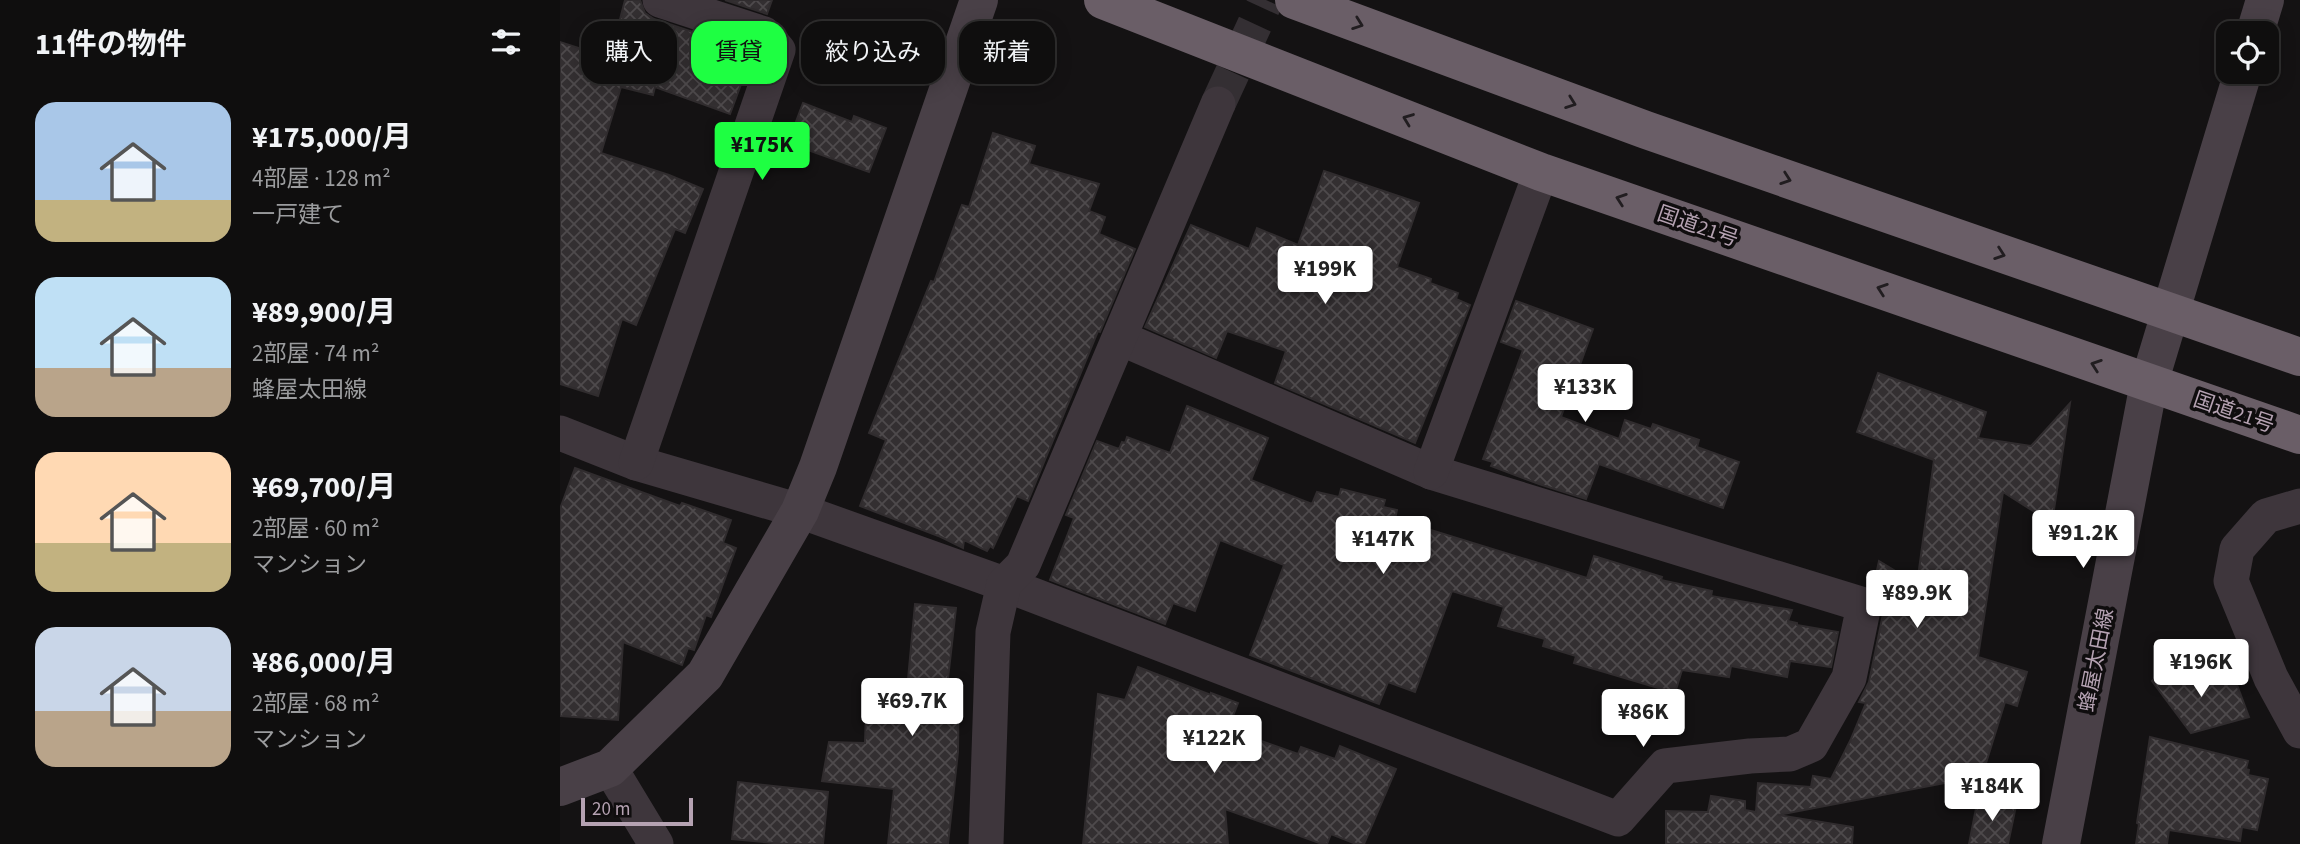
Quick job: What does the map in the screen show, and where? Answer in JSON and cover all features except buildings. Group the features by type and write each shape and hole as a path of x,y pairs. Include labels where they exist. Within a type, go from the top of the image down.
{"highway":[{"name":"国道21号","path":"1103,0 1541,172 2300,435"},
{"path":"1294,0 1646,130 2300,357"}],"street":[{"path":"636,463 778,50 764,34 660,0"},
{"path":"560,787 610,768 705,675 800,510 818,467 979,0"},
{"path":"2259,21 2265,0"},
{"name":"蜂屋太田線","path":"2061,844 2149,383 2239,84"},
{"path":"986,844 993,632 1004,584 1023,565 1219,104"},
{"path":"1431,472 1541,172"},
{"path":"560,434 636,463 800,510 1004,584 1618,819 1665,766 1790,754 1811,744 1849,678 1864,605 1431,472 1120,338"},
{"path":"2300,506 2266,516 2237,550 2231,581 2271,678 2300,731"},
{"path":"610,768 656,844"}],"tunnel":[{"path":"1218,104 1266,0"}]}
